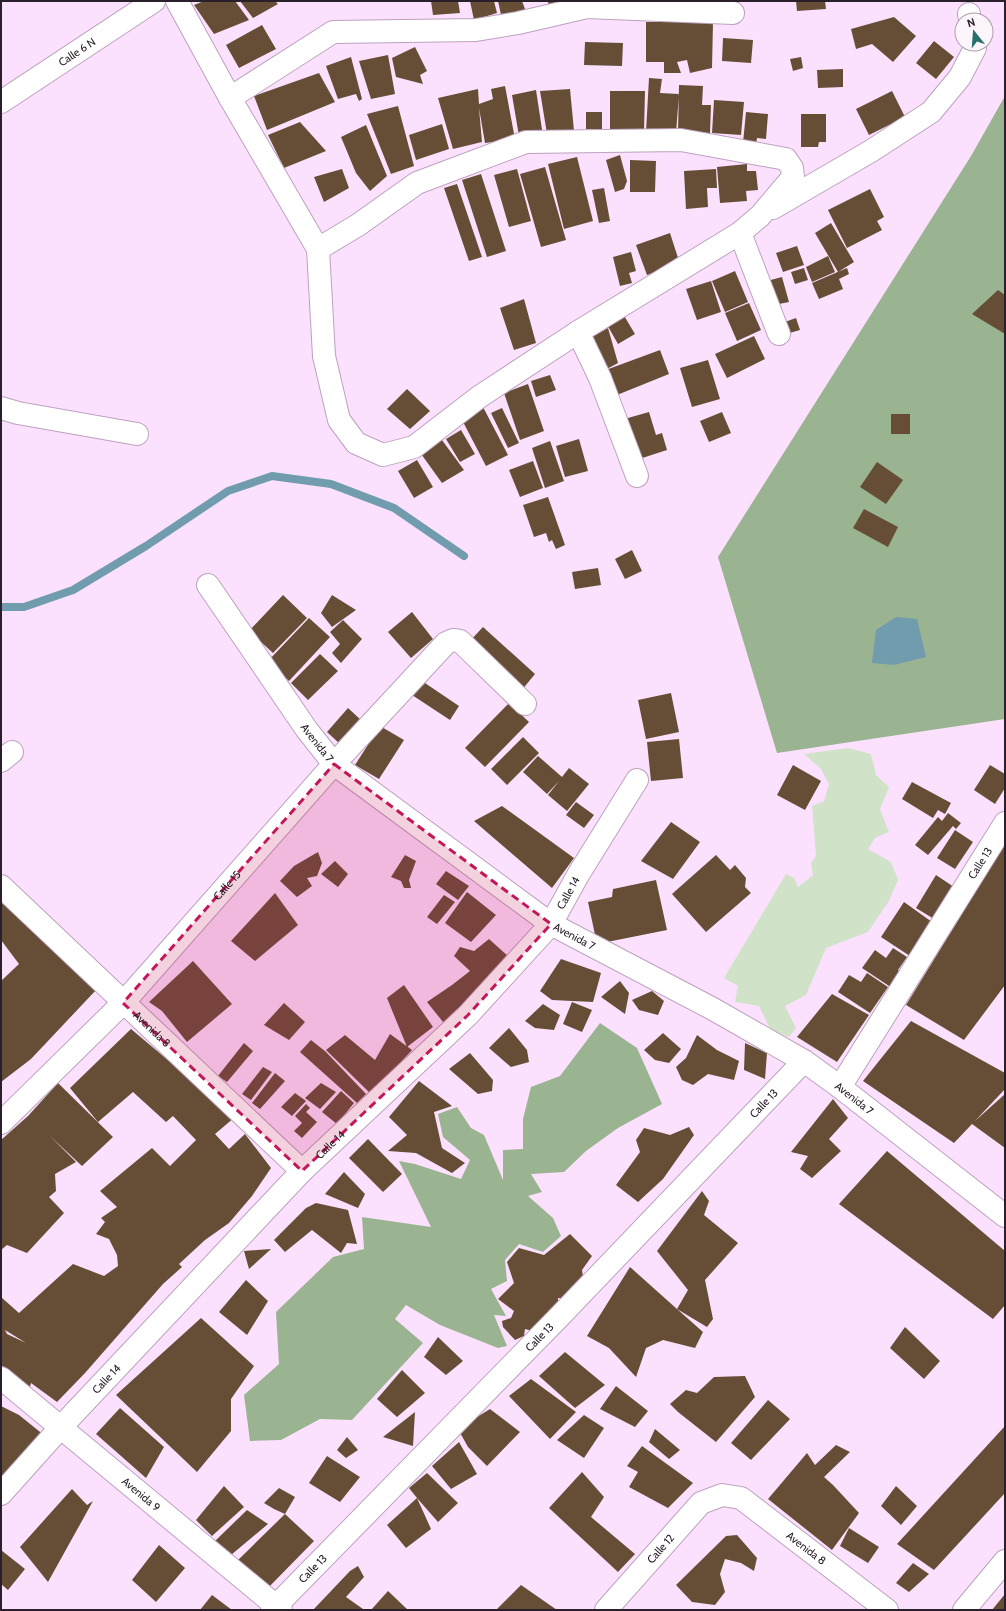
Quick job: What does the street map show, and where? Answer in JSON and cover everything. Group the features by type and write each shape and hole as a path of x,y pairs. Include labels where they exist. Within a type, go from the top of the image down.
{"street":[{"name":"Calle 6 N","path":"1,102 154,1"},
{"path":"177,1 230,98 318,249 324,356 340,420 356,443 383,455 414,447 479,397 578,332 740,233 760,216 793,177 792,168 786,158 680,140 526,142 417,183 358,225 318,249"},
{"path":"230,98 333,32 476,30 518,23 587,4 733,13"},
{"path":"760,216 872,151 931,112 960,77 973,52"},
{"path":"740,233 779,334"},
{"path":"578,332 600,378 637,476"},
{"path":"1,408 18,413 137,434"},
{"name":"Avenida 7","path":"208,585 307,730 334,764 551,924 713,1009 804,1061 840,1087 1005,1216"},
{"name":"Calle 15","path":"1,1123 124,1003 334,764 446,643 453,640 460,641 525,704"},
{"name":"Calle 14","path":"1,1494 61,1427 302,1171 468,1015 551,924 578,875 638,780"},
{"name":"Calle 13","path":"840,1087 1005,823"},
{"name":"Avenida 8","path":"1,886 302,1171"},
{"name":"Calle 13","path":"277,1609 554,1323 804,1061"},
{"name":"Avenida 9","path":"1,1378 277,1609"},
{"name":"Avenida 8","path":"722,1496 741,1498 887,1610"},
{"name":"Calle 12","path":"606,1610 701,1503 722,1496"},
{"path":"964,1610 1005,1561"}],"highlighted area":[{"path":"334,764 551,924 468,1015 302,1171 123,1003"}],"green space":[{"path":"1005,96 1005,719 777,753 718,557 971,156"},
{"path":"848,748 871,754 876,775 889,787 880,809 889,832 875,838 868,849 891,862 898,880 889,901 868,932 826,948 806,995 785,1006 796,1028 789,1037 770,1029 759,1006 735,1002 738,986 724,978 786,874 794,878 798,887 813,875 811,863 816,856 812,806 824,801 829,784 821,769 804,754"},
{"path":"600,1023 637,1048 662,1104 618,1128 586,1151 564,1172 531,1174 542,1192 528,1196 553,1218 561,1236 543,1252 519,1244 505,1260 507,1281 491,1289 506,1316 494,1315 507,1346 498,1348 440,1325 406,1305 395,1319 423,1343 352,1420 320,1419 281,1440 250,1441 244,1395 279,1364 276,1312 333,1257 364,1249 362,1217 431,1227 399,1161 415,1164 461,1179 470,1160 443,1137 438,1114 457,1107 471,1128 484,1135 503,1180 503,1150 523,1149 523,1119 531,1087 560,1076"}],"water":[{"path":"896,617 917,619 926,657 894,665 872,663 876,630"}],"building":[{"path":"204,1 235,1 249,20 214,34 194,5"},
{"path":"240,1 275,1 278,4 253,18"},
{"path":"431,1 458,1 460,13 433,15"},
{"path":"470,1 494,1 497,13 474,20"},
{"path":"498,1 522,1 528,17 503,24"},
{"path":"548,1 572,1 549,8"},
{"path":"796,1 825,1 826,9 797,11"},
{"path":"894,17 916,36 893,62 872,44 856,49 851,29"},
{"path":"646,22 713,22 712,68 690,73 687,60 677,62 681,73 664,73 664,62 646,62"},
{"path":"262,25 276,49 239,68 226,45"},
{"path":"723,38 753,40 751,63 722,61"},
{"path":"934,41 954,57 936,79 916,63"},
{"path":"585,42 623,43 622,66 584,65"},
{"path":"415,47 427,71 420,75 423,84 396,77 392,58"},
{"path":"388,55 395,94 371,99 359,61"},
{"path":"351,57 362,99 359,101 356,94 338,99 326,66"},
{"path":"801,57 803,68 793,71 790,59"},
{"path":"843,69 843,87 818,88 817,70"},
{"path":"319,73 335,102 267,130 254,96"},
{"path":"649,78 662,79 660,93 679,94 676,133 646,132"},
{"path":"679,85 703,86 702,105 711,105 710,133 678,132"},
{"path":"505,86 515,139 485,143 479,108 482,142 453,149 438,98 478,89 479,104 493,99 491,89"},
{"path":"570,89 574,131 547,134 540,91"},
{"path":"536,90 543,136 519,136 512,95"},
{"path":"610,91 645,91 644,132 610,132"},
{"path":"892,91 905,117 869,135 856,109"},
{"path":"714,100 744,102 741,135 712,133"},
{"path":"398,106 414,166 391,174 367,114"},
{"path":"586,112 602,112 602,129 586,129"},
{"path":"746,112 768,114 766,139 757,138 756,144 743,143"},
{"path":"801,114 826,114 826,142 819,142 818,147 801,147"},
{"path":"300,122 326,151 284,168 268,135"},
{"path":"442,124 449,149 416,160 409,135"},
{"path":"366,125 387,176 370,191 356,173 341,137"},
{"path":"620,155 627,181 624,189 615,192 606,160"},
{"path":"577,157 593,221 564,229 548,164"},
{"path":"630,160 656,161 655,192 630,192"},
{"path":"747,164 747,171 756,171 758,190 746,191 747,201 720,203 717,167"},
{"path":"545,167 566,240 541,247 520,174"},
{"path":"342,169 349,188 324,202 314,177"},
{"path":"517,169 531,221 509,227 494,175"},
{"path":"716,169 717,188 707,188 708,207 686,209 684,171"},
{"path":"481,174 506,251 487,257 462,180"},
{"path":"457,184 482,257 469,261 444,188"},
{"path":"604,188 610,221 599,223 592,190"},
{"path":"870,189 884,217 877,221 882,230 847,248 828,210"},
{"path":"831,223 854,262 838,272 815,233"},
{"path":"670,233 680,264 647,275 636,245"},
{"path":"797,246 804,265 783,272 776,253"},
{"path":"631,252 636,271 629,273 632,283 620,286 613,257"},
{"path":"828,256 835,272 812,282 806,267"},
{"path":"804,268 808,280 795,284 791,272"},
{"path":"847,268 849,274 839,279 843,289 819,299 812,283"},
{"path":"735,271 748,302 725,312 712,281"},
{"path":"782,277 789,302 774,305 767,281"},
{"path":"711,281 721,312 697,320 686,289"},
{"path":"998,290 1005,295 1005,334 972,314"},
{"path":"524,299 536,343 514,350 500,308"},
{"path":"749,303 761,330 737,341 725,313"},
{"path":"623,314 635,334 618,344 606,323"},
{"path":"796,318 800,330 786,334 782,323"},
{"path":"608,328 618,363 603,371 585,341"},
{"path":"754,336 765,359 727,378 715,354"},
{"path":"660,350 669,374 612,397 603,371"},
{"path":"708,360 720,399 692,407 680,368"},
{"path":"550,375 556,390 536,397 531,381"},
{"path":"528,384 544,431 520,440 504,393"},
{"path":"407,389 430,411 410,429 387,409"},
{"path":"483,407 508,455 486,466 461,418"},
{"path":"502,408 519,443 508,448 491,413"},
{"path":"649,412 656,435 662,433 667,450 633,461 621,420"},
{"path":"722,412 731,433 709,442 700,421"},
{"path":"891,414 910,414 910,434 891,434"},
{"path":"461,430 475,454 460,462 446,439"},
{"path":"439,436 464,470 442,483 419,451"},
{"path":"579,439 588,471 565,477 556,446"},
{"path":"550,441 564,481 545,488 532,448"},
{"path":"417,460 433,487 414,498 398,471"},
{"path":"533,461 543,488 520,497 509,470"},
{"path":"877,462 903,480 886,504 860,487"},
{"path":"548,497 565,545 556,549 552,540 549,542 546,533 534,537 523,505"},
{"path":"864,509 898,527 888,547 853,528"},
{"path":"632,550 642,571 625,579 615,559"},
{"path":"598,568 601,585 575,589 572,572"},
{"path":"283,595 307,618 273,653 249,631"},
{"path":"332,595 356,610 332,627 321,613"},
{"path":"412,612 433,639 411,658 388,632"},
{"path":"309,618 330,637 289,681 268,661"},
{"path":"343,620 362,639 341,663 332,653 340,644 330,632"},
{"path":"483,627 535,674 521,691 468,643"},
{"path":"320,654 338,671 308,700 291,683"},
{"path":"419,679 459,706 450,720 409,693"},
{"path":"671,693 679,732 646,739 638,700"},
{"path":"509,703 529,722 485,767 465,748"},
{"path":"348,708 361,720 340,744 327,732"},
{"path":"380,726 404,740 379,779 355,765"},
{"path":"523,737 539,753 507,785 491,769"},
{"path":"679,739 683,778 651,781 647,742"},
{"path":"538,756 562,777 569,768 589,784 567,811 548,795 559,781 547,794 523,772"},
{"path":"793,765 821,781 805,810 777,795"},
{"path":"990,765 1005,774 1005,788 995,804 974,790"},
{"path":"912,782 951,803 945,814 938,810 933,818 902,799"},
{"path":"576,802 594,815 584,828 566,815"},
{"path":"502,806 574,858 552,888 474,821"},
{"path":"948,813 961,823 956,829 953,826 928,855 915,845 938,817 942,821"},
{"path":"671,822 700,842 673,879 641,861"},
{"path":"955,830 973,842 955,869 937,858"},
{"path":"1005,844 1005,985 964,1040 906,1005"},
{"path":"318,852 322,863 317,876 307,878 312,886 297,897 280,881 294,866"},
{"path":"405,855 416,861 409,880 411,888 404,888 401,881 391,877"},
{"path":"716,855 730,870 735,865 746,878 745,887 751,893 706,932 672,894"},
{"path":"335,861 348,874 338,887 321,874"},
{"path":"446,871 469,886 458,900 436,884"},
{"path":"936,875 954,887 934,919 916,908"},
{"path":"656,880 667,930 597,944 588,902 612,897 613,889"},
{"path":"1,892 97,989 31,1059 1,1082 1,981 19,964 1,940"},
{"path":"467,892 496,915 471,942 445,923"},
{"path":"275,893 298,925 255,961 231,941"},
{"path":"444,895 455,902 437,924 427,917"},
{"path":"904,902 932,922 916,960 881,937"},
{"path":"489,939 509,957 471,1005 443,1022 427,1002 470,971 454,956 460,947 474,951"},
{"path":"893,948 907,957 898,970 906,975 895,990 862,968 875,950 886,958"},
{"path":"561,959 601,973 593,1002 552,1000 540,991"},
{"path":"193,961 232,1004 187,1042 162,1011 149,1002"},
{"path":"867,973 888,987 870,1013 838,992 849,975 861,982"},
{"path":"620,981 629,993 625,1014 601,997"},
{"path":"404,985 433,1027 407,1047 387,998"},
{"path":"652,991 664,1001 658,1015 639,1010 632,1000"},
{"path":"832,994 869,1015 837,1062 797,1037"},
{"path":"572,1002 592,1010 582,1032 563,1024"},
{"path":"284,1003 305,1022 289,1040 264,1025"},
{"path":"543,1004 560,1015 554,1030 535,1028 525,1021"},
{"path":"911,1021 1005,1073 1005,1089 975,1121 1005,1094 1005,1148 972,1124 954,1143 863,1081"},
{"path":"509,1028 527,1050 529,1062 511,1067 489,1048"},
{"path":"131,1029 169,1061 204,1086 235,1117 215,1134 229,1149 245,1134 271,1168 252,1196 229,1223 205,1240 179,1264 182,1267 163,1284 85,1373 57,1402 31,1383 30,1387 1,1365 1,1297 19,1313 73,1264 104,1276 118,1266 117,1255 109,1239 96,1234 105,1222 101,1218 117,1207 100,1191 152,1148 170,1166 196,1140 173,1116 166,1122 133,1092 98,1122 70,1088","holes":["5,1330 26,1343 7,1334"]},
{"path":"663,1033 681,1049 669,1063 655,1060 644,1050"},
{"path":"390,1034 412,1050 371,1094 326,1050 345,1035 375,1060"},
{"path":"697,1035 717,1050 739,1061 734,1080 708,1074 693,1085 682,1080 676,1067 686,1058"},
{"path":"311,1040 326,1052 366,1094 357,1103 300,1052"},
{"path":"244,1043 253,1051 227,1082 218,1076"},
{"path":"745,1043 767,1053 765,1079 744,1070"},
{"path":"470,1053 493,1080 492,1091 478,1094 449,1069"},
{"path":"263,1067 272,1072 251,1100 242,1094"},
{"path":"275,1073 285,1081 260,1109 252,1103"},
{"path":"419,1081 452,1106 434,1112 442,1148 465,1163 452,1173 416,1153 388,1151 407,1135 389,1117"},
{"path":"58,1083 113,1137 82,1166 50,1136 76,1162 55,1174 56,1191 49,1197 64,1213 27,1253 7,1245 1,1250 1,1140 28,1116"},
{"path":"321,1083 336,1092 320,1109 305,1098"},
{"path":"341,1091 354,1103 337,1124 322,1112"},
{"path":"295,1093 306,1101 292,1116 281,1107"},
{"path":"833,1099 848,1118 829,1139 841,1151 812,1178 800,1169 808,1156 791,1152"},
{"path":"306,1104 310,1108 306,1112 317,1122 302,1138 294,1131 302,1123 295,1116"},
{"path":"689,1127 694,1135 663,1179 638,1202 616,1185 640,1152 636,1140 644,1128 670,1135"},
{"path":"368,1139 402,1174 383,1192 349,1158"},
{"path":"887,1151 1005,1251 1005,1305 993,1319 839,1204"},
{"path":"344,1172 365,1194 358,1208 325,1194"},
{"path":"702,1191 709,1201 704,1215 738,1243 705,1280 713,1319 707,1327 677,1309 688,1290 657,1251"},
{"path":"316,1203 348,1210 357,1244 347,1243 341,1253 312,1230 285,1252 274,1240 306,1208"},
{"path":"570,1234 592,1256 582,1270 584,1283 569,1299 558,1298 558,1310 536,1332 525,1329 524,1336 515,1340 503,1327 502,1321 511,1318 514,1311 498,1299 514,1283 507,1262 519,1248 544,1255"},
{"path":"271,1249 249,1269 244,1251"},
{"path":"630,1267 703,1332 695,1348 663,1340 646,1348 636,1377 609,1348 587,1336"},
{"path":"246,1280 268,1301 247,1335 219,1312"},
{"path":"201,1318 254,1366 231,1399 231,1431 197,1472 116,1395"},
{"path":"905,1327 940,1361 924,1379 890,1348"},
{"path":"438,1337 463,1361 446,1375 424,1357"},
{"path":"565,1352 605,1385 575,1408 539,1376"},
{"path":"402,1370 425,1393 397,1417 377,1399"},
{"path":"745,1376 755,1397 716,1442 670,1404 686,1390 697,1393 714,1377"},
{"path":"531,1379 576,1412 550,1439 509,1396"},
{"path":"616,1386 648,1411 635,1427 600,1409"},
{"path":"768,1400 790,1419 751,1460 731,1443"},
{"path":"1,1406 19,1415 50,1440 1,1483"},
{"path":"120,1408 164,1447 146,1478 96,1434"},
{"path":"490,1409 520,1432 487,1466 468,1447 458,1429"},
{"path":"415,1412 413,1446 383,1437"},
{"path":"584,1415 604,1428 584,1458 557,1440"},
{"path":"1005,1426 1005,1493 934,1570 897,1544"},
{"path":"655,1429 680,1450 669,1459 649,1442"},
{"path":"347,1437 358,1450 346,1458 337,1450"},
{"path":"459,1442 477,1474 451,1489 432,1466"},
{"path":"836,1445 850,1452 824,1477 859,1513 832,1550 768,1499 807,1453 815,1465"},
{"path":"642,1446 693,1483 668,1508 629,1487 638,1472 627,1466"},
{"path":"327,1456 360,1477 340,1502 309,1483"},
{"path":"582,1472 604,1497 591,1517 635,1554 618,1572 549,1508"},
{"path":"427,1473 458,1503 438,1522 409,1488"},
{"path":"224,1486 244,1507 212,1536 196,1520"},
{"path":"896,1486 917,1506 901,1525 881,1506"},
{"path":"279,1488 295,1497 285,1514 264,1503"},
{"path":"72,1489 87,1505 93,1501 48,1582 20,1547"},
{"path":"417,1498 431,1529 406,1548 387,1525"},
{"path":"247,1510 268,1524 231,1555 214,1542"},
{"path":"285,1514 314,1541 266,1590 236,1562"},
{"path":"849,1528 879,1547 868,1563 840,1546"},
{"path":"737,1535 757,1558 754,1571 741,1563 725,1559 720,1574 725,1592 715,1605 692,1602 676,1585 726,1536"},
{"path":"159,1545 185,1568 156,1602 132,1580"},
{"path":"1,1550 25,1569 8,1590 1,1584"},
{"path":"913,1563 929,1574 909,1592 896,1583"},
{"path":"358,1566 364,1577 346,1597 363,1609 362,1610 313,1610 350,1571"},
{"path":"521,1585 557,1610 496,1610"},
{"path":"388,1591 408,1610 371,1610"},
{"path":"1005,1594 1005,1610 992,1610"},
{"path":"212,1595 232,1610 200,1610"}],"waterway":[{"path":"1,607 24,607 73,590 146,546 228,491 272,476 331,484 394,508 464,556"}]}
